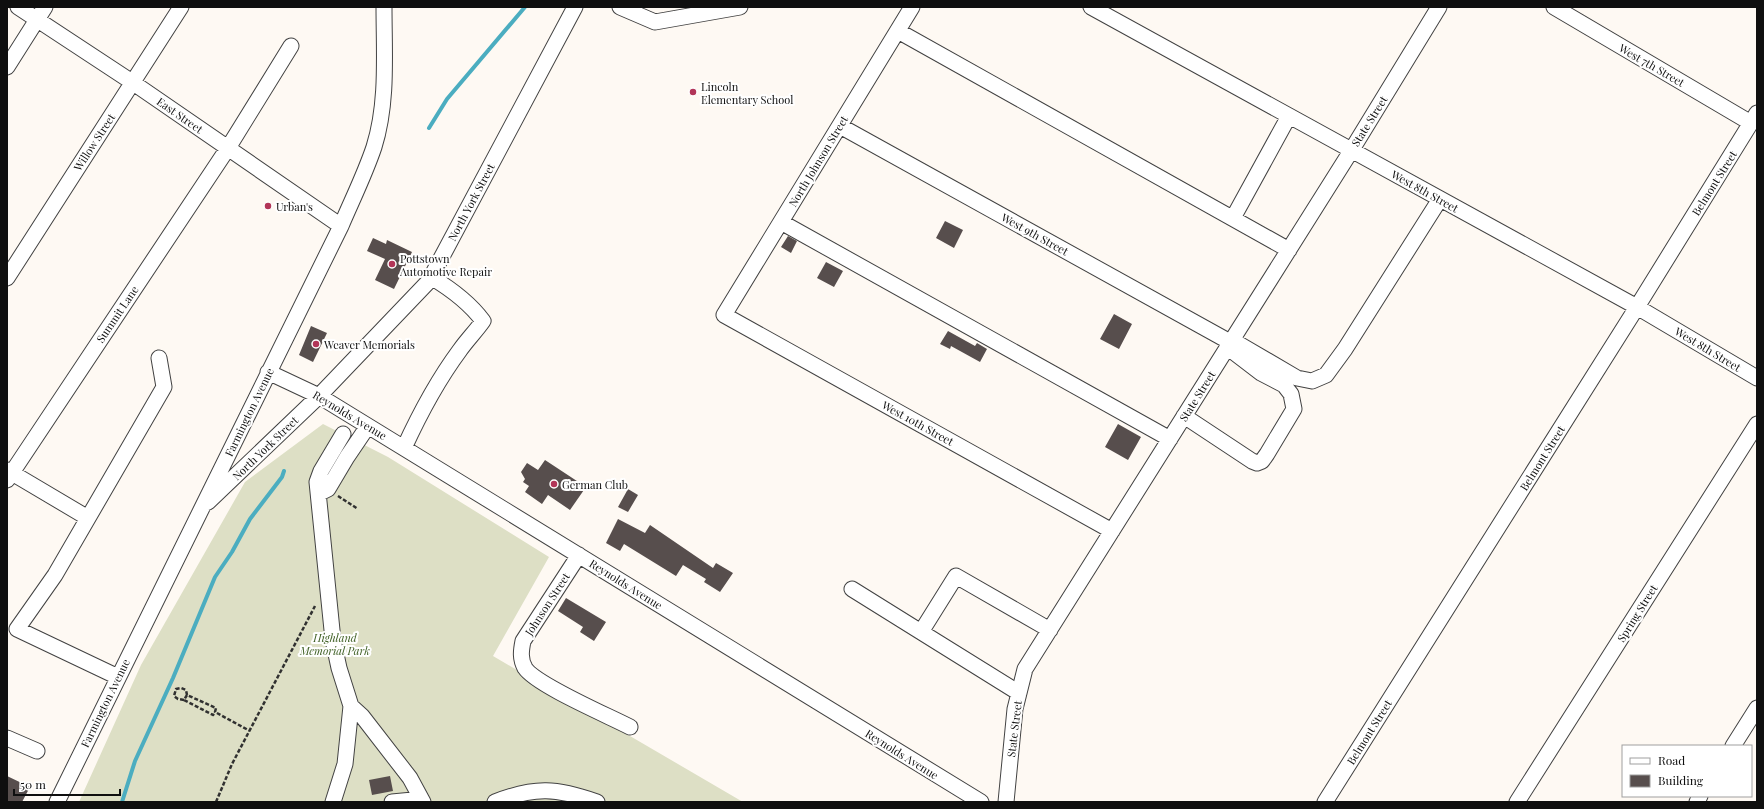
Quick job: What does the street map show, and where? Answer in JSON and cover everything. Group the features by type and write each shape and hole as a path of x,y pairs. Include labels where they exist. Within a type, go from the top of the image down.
{"street":[{"name":"East Street","path":"18,7 41,13 132,82 341,226"},
{"name":"Willow Street","path":"7,278 181,7"},
{"name":"Farmington Avenue","path":"57,802 341,226 374,146 382,109 384,7"},
{"name":"North York Street","path":"200,510 431,277 575,7"},
{"path":"620,7 655,22 674,13 740,7"},
{"name":"North Johnson Street","path":"724,315 912,7"},
{"name":"West 8th Street","path":"1091,7 1637,307 1757,378"},
{"name":"State Street","path":"1006,802 1015,709 1025,669 1289,250 1439,7"},
{"name":"West 7th Street","path":"1554,7 1754,118"},
{"path":"7,67 41,13"},
{"path":"898,31 1289,250"},
{"name":"Summit Lane","path":"8,474 228,148 291,46"},
{"path":"1233,218 1288,116"},
{"name":"Belmont Street","path":"1325,802 1637,307 1754,118"},
{"name":"West 9th Street","path":"840,126 1230,343"},
{"path":"1230,343 1297,378 1312,382 1326,375 1345,349 1440,199"},
{"path":"781,222 1170,439"},
{"path":"404,448 419,415 436,385 461,348 483,321 473,307 449,288 431,277"},
{"name":"West 10th Street","path":"724,315 1112,531"},
{"path":"1184,416 1252,461 1257,463 1262,461 1268,454 1294,409 1291,394 1284,386 1261,373 1230,343"},
{"path":"118,677 17,629 55,575 164,387 159,358"},
{"name":"Reynolds Avenue","path":"268,372 316,394 981,802"},
{"name":"Spring Street","path":"1517,802 1757,424"},
{"path":"333,802 345,764 351,706 339,668 333,640 326,575 324,491 368,426"},
{"path":"324,491 317,482 343,434"},
{"path":"8,474 88,518"},
{"name":"Johnson Street","path":"579,555 523,641 520,654 526,668 544,684 630,727"},
{"path":"921,632 956,576 1050,630"},
{"path":"852,590 1018,693"},
{"path":"351,706 362,716 410,778 423,802"},
{"path":"1734,745 1757,708"},
{"path":"7,738 37,751"},
{"path":"495,802 512,795 549,790 567,792 597,802"},
{"path":"392,802 413,800 423,802"}],"path":[{"path":"324,491 358,509"},
{"path":"216,802 221,788 250,731 317,604"},
{"path":"181,688 186,690 187,695 216,708 215,712 213,715 184,700 176,698 174,693 176,689 181,688"},
{"path":"184,700 187,695"},
{"path":"215,712 250,731"}],"green space":[{"name":"Highland Memorial Park","path":"323,424 388,457 549,557 493,656 743,802 79,802 141,665 245,482"}],"building":[{"path":"945,221 963,230 954,248 936,238"},
{"path":"788,236 797,241 791,253 781,247"},
{"path":"373,238 386,244 387,240 412,252 394,289 375,280 385,259 367,251"},
{"path":"826,262 843,271 834,287 817,278"},
{"path":"1114,314 1132,324 1119,349 1100,339"},
{"path":"311,326 327,333 313,362 299,355"},
{"path":"948,331 975,346 977,343 987,349 980,362 951,346 950,349 940,344"},
{"path":"1118,424 1141,437 1128,460 1105,447"},
{"name":"German Club","path":"545,460 586,487 570,510 548,495 542,504 525,492 529,486 523,482 525,479 521,472 527,463 538,470"},
{"path":"628,489 638,495 628,512 618,507"},
{"path":"618,519 645,533 650,525 713,568 716,563 733,573 720,592 704,582 706,579 683,565 676,576 624,544 620,551 606,543"},
{"path":"566,598 606,622 594,641 580,632 583,627 558,611"},
{"path":"7,776 30,787 22,802 7,802"},
{"path":"390,776 393,791 372,795 369,780"}],"waterway":[{"path":"429,128 447,99 525,7"},
{"path":"122,802 135,761 173,678 215,577 232,552 250,519 282,477 284,471"}],"place":[{"name":"Lincoln Elementary School","path":"693,92"},
{"name":"Urban's","path":"268,206"},
{"name":"Pottstown Automotive Repair","path":"392,264"},
{"name":"Weaver Memorials","path":"316,344"},
{"name":"German Club","path":"554,484"}]}
